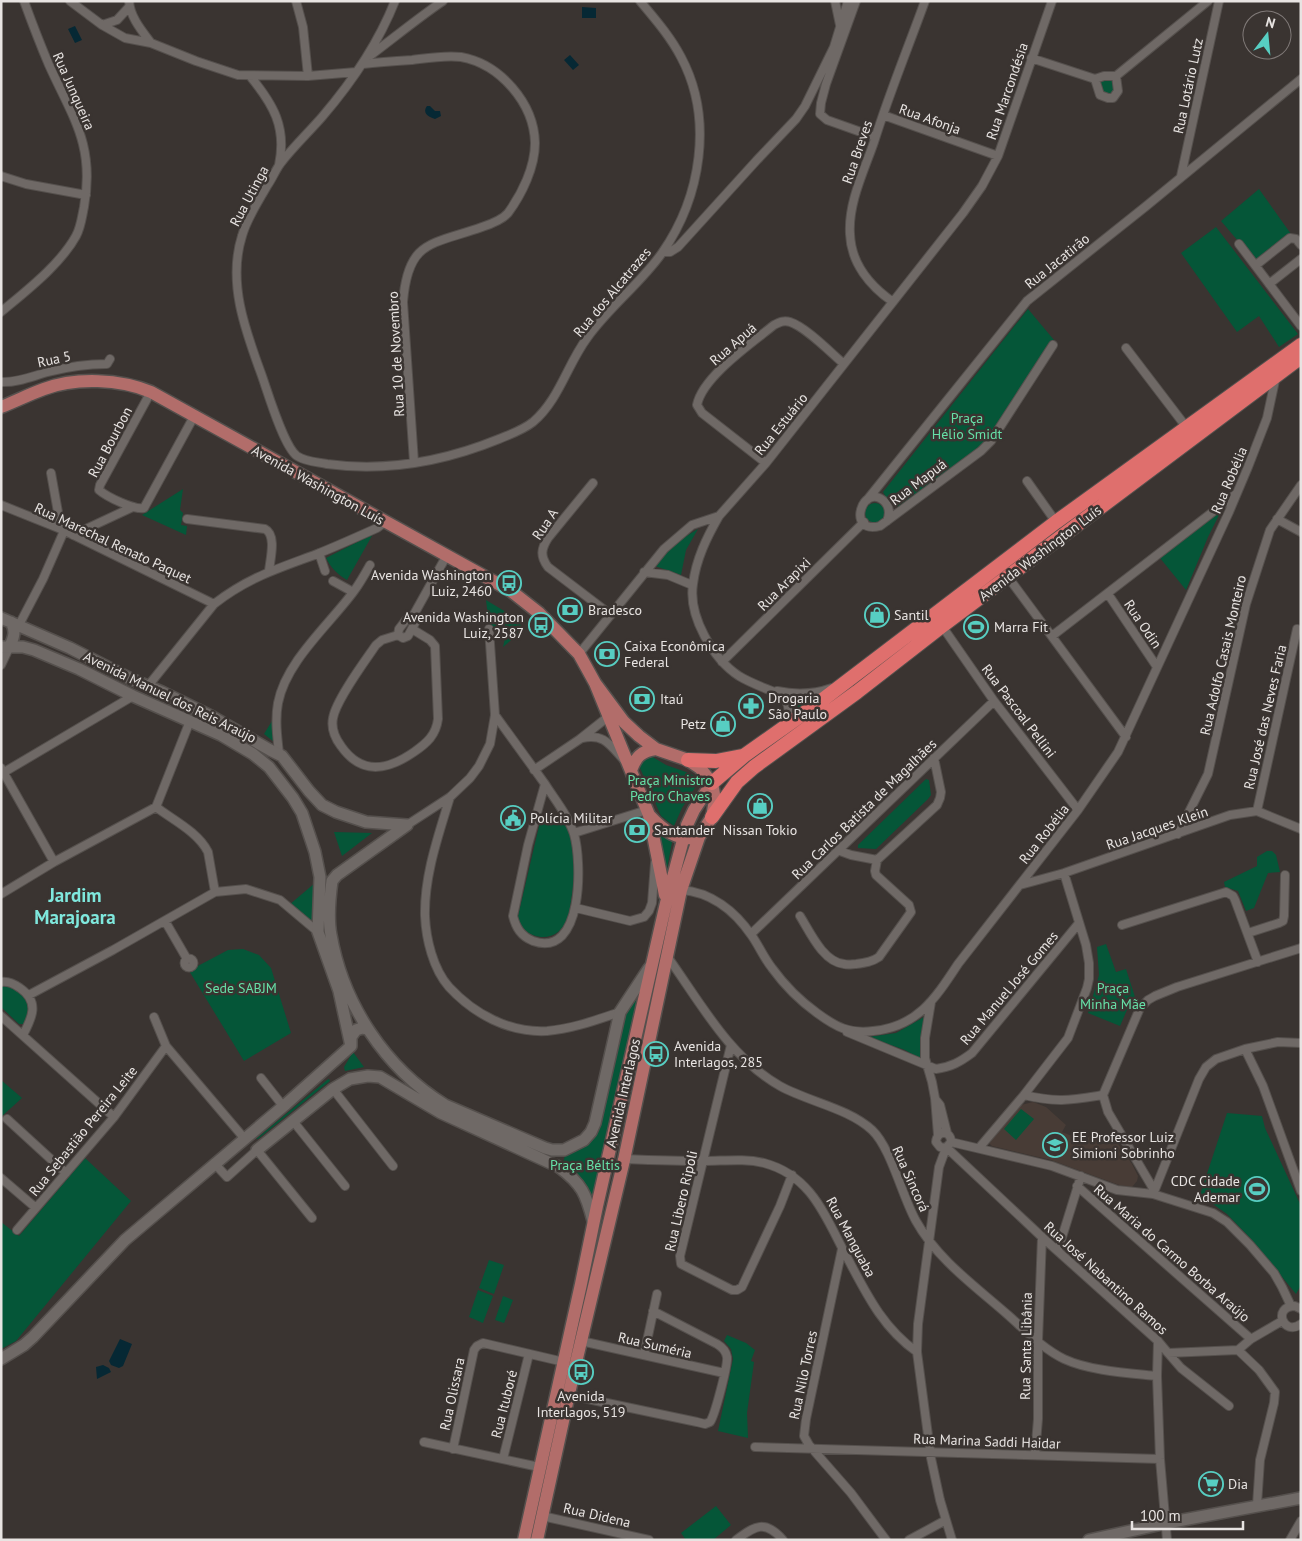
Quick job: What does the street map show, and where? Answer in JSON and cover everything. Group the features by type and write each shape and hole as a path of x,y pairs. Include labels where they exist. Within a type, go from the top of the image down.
{"highway":[{"name":"Avenida Washington Luís","path":"745,755 844,683 1056,522 1301,345"},
{"name":"Avenida Washington Luís","path":"712,817 737,782 754,768 1301,357"},
{"path":"688,760 726,760 745,755"},
{"name":"Avenida Interlagos","path":"712,783 745,755"}],"main road":[{"name":"Avenida Washington Luís","path":"1,408 46,388 70,383 93,382 136,386 494,581 522,599 547,621 579,654 595,683 648,812 664,829 683,839"},
{"name":"Avenida Washington Luís","path":"595,683 624,722 656,749 688,760"},
{"path":"630,768 638,756 648,750 656,749"},
{"path":"688,760 700,768 712,783 715,800 712,817"},
{"name":"Avenida Interlagos","path":"537,1540 624,1159 660,956 666,903 683,839 694,810 712,783"},
{"path":"648,812 665,887 666,903"},
{"name":"Avenida Washington Luís","path":"699,837 712,817"},
{"path":"683,839 699,837"},
{"name":"Avenida Interlagos","path":"524,1540 598,1200 660,956 699,837"},
{"path":"586,1195 608,1202 614,1199"}],"street":[{"name":"Rua Junqueira","path":"1,312 36,283 75,238 79,230 86,195 87,160 81,132 42,49 24,1"},
{"path":"70,1 102,25 125,38 151,43 209,66 238,75 308,76 356,72"},
{"path":"296,1 303,27 308,76"},
{"name":"Rua Utinga","path":"299,457 294,454 287,443 246,328 237,288 237,255 242,236 254,208 279,166 321,118 369,56 396,1"},
{"path":"369,56 444,1"},
{"name":"Rua dos Alcatrazes","path":"299,457 310,461 347,466 381,467 438,458 478,447 512,433 535,420 546,408 556,394 587,338 663,252 689,201 699,162 699,117 697,101 683,60 661,26 640,1"},
{"path":"834,1 840,25"},
{"name":"Rua dos Alcatrazes","path":"663,252 670,252 678,246 796,119 812,94 834,47 848,1"},
{"path":"856,1 826,84 820,103 820,114 827,120 875,137"},
{"name":"Rua Breves","path":"893,302 876,289 862,273 856,259 850,233 854,200 925,1"},
{"name":"Rua Marcondésia","path":"979,185 998,156 1001,133 1052,1"},
{"path":"1031,58 1094,79 1104,76 1116,76 1153,41 1208,1"},
{"name":"Rua Lotário Lutz","path":"1181,176 1219,1"},
{"path":"102,25 117,20 129,4"},
{"path":"129,4 134,20 151,43"},
{"name":"Rua 10 de Novembro","path":"363,64 460,57 482,64 496,72 516,91 526,110 535,143 532,165 507,214 486,226 432,243 416,256 409,268 405,281 403,302 414,462"},
{"path":"250,76 276,112 281,127 282,153 279,166"},
{"path":"1094,79 1100,95 1113,98 1118,91 1116,76"},
{"name":"Rua Jacatirão","path":"867,500 1027,301 1301,78"},
{"name":"Rua Afonja","path":"883,115 998,156"},
{"path":"1,176 26,184 86,195"},
{"name":"Rua Estuário","path":"579,654 664,549 692,525 719,516 766,463 893,302 979,185"},
{"path":"1256,266 1290,238 1296,239 1301,245"},
{"path":"1239,244 1301,326"},
{"path":"1269,284 1301,259"},
{"name":"Rua Apuá","path":"766,463 698,409 698,399 702,393 731,359 774,325 781,322 788,321 801,328 844,364"},
{"name":"Rua Mapuá","path":"887,521 981,451 991,441 1053,344"},
{"path":"1126,348 1187,428"},
{"name":"Rua 5","path":"1,382 14,381 65,368 107,364 110,359"},
{"name":"Rua Robélia","path":"682,890 693,890 705,894 722,904 751,934 770,966 799,1000 825,1020 843,1030 869,1032 894,1028 920,1014 943,988 958,964 1078,810 1114,759 1237,493 1267,418 1276,376"},
{"name":"Rua Bourbon","path":"133,507 101,492 99,488 147,399"},
{"path":"73,535 133,507 142,509 147,504 192,420"},
{"path":"1,665 6,647 15,634 10,622 43,579 63,530 51,473"},
{"path":"1027,481 1056,522"},
{"name":"Rua A","path":"593,482 548,538 542,548 542,556 548,567 611,615"},
{"name":"Rua Adolfo Casais Monteiro","path":"1178,834 1208,774 1246,604 1270,530 1301,485"},
{"path":"1052,636 1237,493"},
{"path":"876,498 885,502 889,511 887,521 876,527 871,527 864,522 860,511 863,503 876,498"},
{"name":"Rua Marechal Renato Paquet","path":"1,505 63,530 214,604"},
{"path":"719,516 710,531 699,558 692,585 698,622 708,642 722,662 740,676 781,696 788,704 787,720 781,728"},
{"path":"187,519 265,529 271,537 269,571"},
{"path":"1276,519 1301,532"},
{"path":"148,686 214,604 246,582 269,571 318,554 377,528 385,522"},
{"name":"Rua Arapixi","path":"722,662 864,522"},
{"path":"318,554 325,571"},
{"path":"398,635 399,629 406,619 413,616 448,555"},
{"path":"279,753 278,700 285,683 302,652 353,592 370,565"},
{"path":"644,572 668,575 692,585"},
{"path":"1008,577 1126,736"},
{"path":"333,581 353,592"},
{"name":"Rua Odin","path":"1108,594 1157,667"},
{"path":"412,630 430,640 435,646 437,727 433,737 405,758 394,764 373,768 361,764 346,753 336,739 332,727 333,717 338,704 376,645 382,640 398,635 405,638 412,630 415,622 413,616"},
{"name":"Avenida Manuel dos Reis Araújo","path":"10,622 70,648 211,716 270,750 279,753 322,805 366,822 407,825"},
{"name":"Rua Pascoal Pellini","path":"942,626 994,701 1078,810"},
{"path":"489,629 495,715 490,744 479,766 470,778 450,796 337,875 332,881 330,933 347,990 368,1029 390,1059 443,1109 545,1148 564,1150 584,1140 595,1123 620,1012 660,956"},
{"name":"Rua José das Neves Faria","path":"1257,811 1297,629"},
{"name":"Avenida Manuel dos Reis Araújo","path":"6,647 34,650 80,669 133,696 221,735 253,754 269,767 302,813 314,852 320,877 318,932 339,991 351,1046"},
{"path":"766,688 798,694 827,690 844,683"},
{"path":"54,862 2,771 133,696"},
{"name":"Rua Carlos Batista de Magalhães","path":"751,934 840,851 994,701"},
{"path":"495,715 545,784 564,813 574,833 578,861 576,908 563,935 557,940 540,943 524,936 516,927 513,916 528,845 545,784"},
{"path":"534,770 580,739 609,716"},
{"path":"1,894 54,862 156,807 190,721"},
{"path":"580,739 589,736 600,737 606,741 630,768"},
{"path":"800,916 826,954 836,962 844,964 866,963 874,961 879,957 911,912 909,905 876,875 877,860 939,802 941,792 934,758"},
{"path":"450,796 437,841 426,892 425,916 429,944 435,963 448,986 479,1012 500,1024 525,1030 546,1031 564,1029 620,1012"},
{"path":"156,807 205,846 208,852 215,892"},
{"path":"1257,811 1301,829"},
{"name":"Rua Jacques Klein","path":"1020,885 1064,873 1230,815 1257,811"},
{"path":"574,833 648,812"},
{"path":"576,908 630,920 644,918 652,903 656,851"},
{"path":"840,851 877,860"},
{"path":"979,1148 1024,1095 1068,1038 1087,988 1089,963 1086,945 1064,873"},
{"path":"1248,933 1279,923 1282,920 1284,916 1285,875"},
{"path":"29,995 215,892 246,889 280,900 318,932 330,933"},
{"path":"1122,925 1226,892 1233,896 1258,962"},
{"path":"165,921 187,959"},
{"name":"Rua Manuel José Gomes","path":"843,1030 936,1069 962,1062 972,1053 1079,923"},
{"path":"1154,1192 1108,1112 1104,1095 1140,1008 1148,1000 1177,987 1301,948"},
{"name":"Rua Sincorá","path":"660,956 731,1045 758,1070 779,1085 804,1098 850,1115 871,1130 882,1143 912,1214 930,1242 949,1264 1038,1341 1054,1354 1079,1364 1156,1376"},
{"path":"1,982 15,984 29,995 33,1009 32,1017 23,1035"},
{"path":"931,1001 925,1038 926,1064 935,1098 938,1135 936,1142 947,1142 979,1148 1052,1166 1117,1190 1154,1192 1213,1213 1227,1222 1274,1273 1291,1306"},
{"path":"1,1016 114,1116"},
{"path":"154,1018 166,1046 244,1138"},
{"path":"1,1359 24,1345 125,1240 351,1046 351,1037 356,1030 368,1029"},
{"path":"1154,1192 1206,1067 1216,1059 1245,1049 1278,1042 1301,1043"},
{"name":"Rua Libero Ripoli","path":"731,1045 680,1262 686,1267 735,1290 742,1287 780,1206 792,1175"},
{"name":"Rua Sebastião Pereira Leite","path":"17,1230 114,1116 166,1046"},
{"path":"1245,1049 1266,1094 1300,1189"},
{"path":"214,1163 227,1177 257,1150 334,1089 359,1076 380,1077 559,1167 571,1176 586,1195 593,1221"},
{"path":"261,1078 283,1106"},
{"path":"334,1089 393,1166"},
{"path":"1024,1095 1054,1101 1104,1095"},
{"path":"935,1098 940,1106 947,1142 939,1167 918,1324 917,1352 930,1452 940,1500 952,1540"},
{"path":"7,1119 66,1173"},
{"path":"293,1121 345,1186"},
{"path":"255,1129 254,1139 257,1150 312,1218"},
{"name":"Rua José Nabantino Ramos","path":"947,1142 958,1159 1158,1340 1168,1353 1238,1350"},
{"path":"225,1155 246,1148 257,1150"},
{"path":"559,1167 564,1150"},
{"name":"Rua Manguaba","path":"624,1159 754,1161 781,1169 792,1175 817,1201 842,1249 884,1321 897,1337 917,1352"},
{"path":"1058,1250 1081,1176"},
{"path":"1,1178 36,1208"},
{"name":"Rua Maria do Carmo Borba Araújo","path":"1077,1186 1250,1339"},
{"name":"Rua Santa Libânia","path":"1035,1455 1038,1418 1038,1341 1042,1237"},
{"name":"Rua Nilo Torres","path":"842,1249 804,1436 851,1493 886,1540"},
{"path":"644,1355 657,1294"},
{"path":"1301,1309 1291,1306 1282,1313 1282,1321 1287,1326 1295,1328 1301,1324"},
{"path":"569,1395 697,1422 708,1423 712,1420 727,1360 723,1348 653,1312"},
{"path":"1257,1505 1260,1460 1275,1392 1263,1375 1238,1350 1250,1339 1282,1321"},
{"path":"1158,1340 1156,1376 1160,1459 1167,1522 1167,1540"},
{"name":"Rua Suméria","path":"581,1341 724,1373"},
{"name":"Rua Olissara","path":"453,1449 476,1348 483,1343 564,1362"},
{"path":"1168,1353 1181,1368 1229,1406"},
{"name":"Rua Ituboré","path":"503,1459 529,1354"},
{"path":"424,1442 539,1467"},
{"name":"Rua Marina Saddi Haidar","path":"755,1447 1160,1459"},
{"path":"1089,1540 1167,1522 1301,1498"},
{"name":"Rua Didena","path":"542,1516 646,1539"},
{"path":"909,1540 946,1520"},
{"path":"1290,1540 1301,1521"},
{"path":"736,1540 753,1528 761,1526 768,1527 783,1540"}],"shaded area":[{"name":"EE Professor Luiz Simioni Sobrinho","path":"1033,1102 1046,1107 1066,1125 1062,1132 1085,1141 1092,1133 1103,1144 1114,1138 1132,1164 1138,1176 1137,1181 1132,1187 1119,1185 1051,1160 992,1146 989,1143 1021,1105"}],"green space":[{"path":"1112,78 1117,85 1111,95 1102,94 1100,80"},
{"path":"1259,189 1291,234 1256,262 1221,221"},
{"path":"1216,227 1298,334 1279,347 1259,316 1237,332 1181,253"},
{"name":"Praça Hélio Smidt","path":"1028,309 1054,340 985,443 899,509 888,501 883,492"},
{"path":"183,489 180,510 183,513 181,525 187,526 186,535 142,515"},
{"path":"871,503 879,503 885,509 885,517 879,523 871,523 865,517 865,509"},
{"path":"1222,509 1208,537 1186,590 1160,558"},
{"path":"698,529 686,550 681,575 655,566 675,543"},
{"path":"373,534 347,580 330,565 326,558"},
{"path":"486,600 514,617 524,629 503,647 506,634 503,630 489,625"},
{"path":"791,699 811,699 795,710"},
{"path":"272,721 274,742 264,734"},
{"name":"Praça Ministro Pedro Chaves","path":"651,756 666,765 699,778 674,826 661,816 640,768 643,758"},
{"path":"926,779 929,780 931,795 928,799 876,849 858,848 858,845"},
{"path":"546,814 552,814 561,819 570,835 574,857 574,880 569,915 566,922 560,930 552,935 540,937 523,928 518,916 540,822"},
{"path":"334,832 372,833 342,856"},
{"path":"660,832 672,842 667,869 658,833"},
{"path":"1267,851 1272,851 1276,855 1280,872 1268,873 1254,908 1246,911 1238,891 1225,887 1224,882 1257,866 1257,857"},
{"path":"315,883 312,924 289,905"},
{"name":"Praça Minha Mãe","path":"1106,944 1116,972 1126,969 1135,997 1130,1003 1120,1026 1088,1013 1099,975 1097,947"},
{"name":"Sede SABJM","path":"243,949 259,955 271,968 291,1033 244,1061 188,969 194,968 228,950"},
{"name":"Praça Béltis","path":"648,974 593,1197 562,1166 566,1152 580,1149 598,1128 623,1013"},
{"path":"6,984 25,994 31,1010 25,1024 19,1024 1,1007 1,986"},
{"path":"924,1017 924,1061 905,1050 868,1037 896,1033"},
{"path":"353,1052 364,1067 345,1071 344,1067"},
{"path":"329,1079 330,1081 256,1139"},
{"path":"1,1080 22,1098 1,1117"},
{"path":"1021,1109 1034,1119 1016,1140 1004,1129"},
{"path":"1227,1113 1262,1116 1265,1128 1301,1206 1301,1285 1296,1294 1252,1240 1227,1214 1200,1195"},
{"path":"85,1158 131,1201 16,1341 1,1349 1,1222 19,1236"},
{"path":"489,1260 504,1265 494,1294 479,1288"},
{"path":"478,1290 493,1296 483,1323 469,1317"},
{"path":"503,1296 513,1300 504,1323 495,1320"},
{"path":"727,1335 746,1343 755,1350 751,1361 754,1362 747,1413 748,1438 718,1431 733,1359 731,1349 724,1341"},
{"path":"716,1506 731,1525 713,1540 686,1540 681,1533"}],"water":[{"path":"582,7 596,8 596,18 582,18"},
{"path":"75,26 82,40 75,43 68,29"},
{"path":"570,55 579,65 573,70 564,60"},
{"path":"427,106 430,106 435,111 440,111 441,116 435,119 428,116 425,113"},
{"path":"120,1339 132,1344 123,1366 119,1368 111,1365 109,1361"},
{"path":"103,1365 109,1368 111,1372 97,1379 96,1367"}],"place":[{"name":"Avenida Washington Luiz, 2460","path":"509,583"},
{"name":"Bradesco","path":"570,610"},
{"name":"Santil","path":"877,615"},
{"name":"Avenida Washington Luiz, 2587","path":"541,625"},
{"name":"Marra Fit","path":"976,627"},
{"name":"Caixa Econômica Federal","path":"607,654"},
{"name":"Itaú","path":"642,699"},
{"name":"Drogaria São Paulo","path":"751,706"},
{"name":"Petz","path":"723,724"},
{"name":"Nissan Tokio","path":"760,806"},
{"name":"Polícia Militar","path":"513,818"},
{"name":"Santander","path":"637,830"},
{"name":"Avenida Interlagos, 285","path":"656,1054"},
{"name":"EE Professor Luiz Simioni Sobrinho","path":"1055,1145"},
{"name":"CDC Cidade Ademar","path":"1257,1189"},
{"name":"Avenida Interlagos, 519","path":"581,1372"},
{"name":"Dia","path":"1211,1484"}],"district":[{"name":"Jardim Marajoara","path":"75,906"}]}
